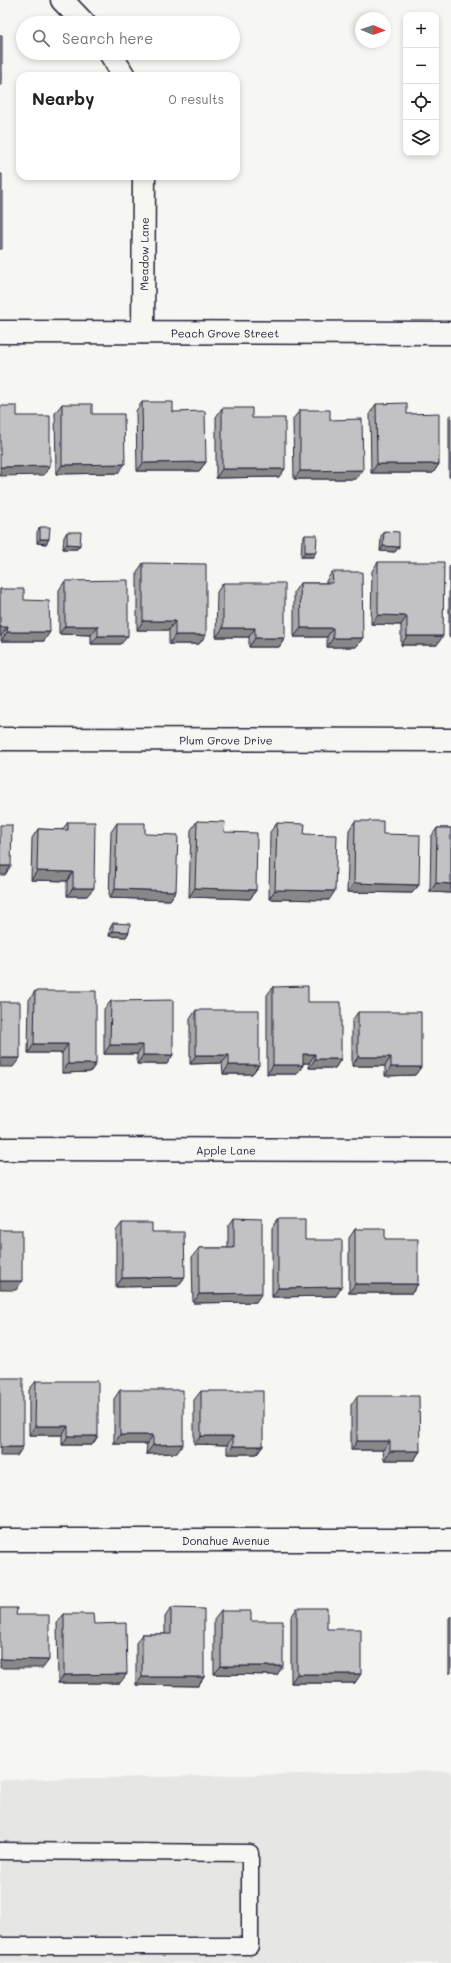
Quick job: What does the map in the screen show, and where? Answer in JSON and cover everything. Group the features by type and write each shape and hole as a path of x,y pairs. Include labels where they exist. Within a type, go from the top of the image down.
{"street":[{"path":"62,0 77,16"},
{"path":"114,60 122,72"},
{"name":"Meadow Lane","path":"143,332 144,180"},
{"name":"Peach Grove Street","path":"0,332 451,333"},
{"name":"Plum Grove Drive","path":"0,739 451,740"},
{"name":"Apple Lane","path":"0,1149 451,1150"},
{"name":"Donahue Avenue","path":"0,1540 451,1540"}],"lane":[{"path":"0,1851 250,1853 250,1946 0,1946"}],"shaded area":[{"path":"451,1771 451,1963 0,1963 0,1780"}],"building":[{"path":"0,35 2,35 2,85 0,85"},
{"path":"0,174 2,174 2,249 0,249"},
{"path":"142,402 173,402 173,412 205,411 206,462 143,463"},
{"path":"407,403 407,414 439,413 439,464 377,464 376,404"},
{"path":"62,404 92,404 92,414 124,414 125,464 62,465"},
{"path":"0,406 17,406 17,416 50,416 50,466 0,467"},
{"path":"222,408 252,408 252,418 285,418 285,469 222,469"},
{"path":"300,410 330,410 330,420 362,419 363,470 300,471"},
{"path":"40,527 50,527 49,539 40,539"},
{"path":"384,531 399,532 399,547 383,546"},
{"path":"67,532 81,532 80,545 67,544"},
{"path":"305,535 317,535 316,552 305,552"},
{"path":"378,562 444,562 443,636 407,636 407,616 378,615"},
{"path":"143,563 206,564 206,635 175,635 175,621 143,621"},
{"path":"332,572 362,572 363,638 333,638 333,628 301,628 300,583 333,583"},
{"path":"128,580 128,636 98,636 98,626 65,626 65,581"},
{"path":"223,583 285,583 285,638 255,638 255,628 223,628"},
{"path":"0,589 24,589 24,600 49,601 50,632 7,632 8,627 0,627"},
{"path":"197,821 225,822 224,832 257,833 256,890 195,888"},
{"path":"355,821 383,821 383,834 420,835 419,885 354,883"},
{"path":"68,822 95,822 94,888 73,888 73,872 37,871 38,829 68,830"},
{"path":"117,823 145,823 145,834 178,835 176,891 115,889"},
{"path":"277,823 305,824 304,834 337,835 335,891 275,890"},
{"path":"0,825 12,825 11,866 0,866"},
{"path":"437,828 451,828 451,884 436,883"},
{"path":"113,923 130,924 129,932 113,931"},
{"path":"308,986 308,1002 341,1002 341,1059 315,1059 315,1054 303,1054 303,1065 273,1065 273,987"},
{"path":"35,991 96,991 96,1064 68,1064 68,1044 34,1044"},
{"path":"173,1000 173,1055 143,1055 143,1045 110,1045 111,1001"},
{"path":"0,1002 20,1002 20,1058 0,1058"},
{"path":"196,1010 259,1010 259,1065 229,1065 229,1055 196,1055"},
{"path":"358,1012 421,1012 421,1067 391,1067 391,1057 358,1057"},
{"path":"234,1218 262,1219 262,1293 199,1294 199,1248 234,1248"},
{"path":"278,1219 305,1219 305,1240 342,1240 342,1287 278,1288"},
{"path":"122,1223 152,1223 152,1232 184,1232 185,1277 122,1278"},
{"path":"355,1229 385,1229 385,1239 418,1239 418,1284 355,1284"},
{"path":"0,1230 22,1230 22,1281 0,1281"},
{"path":"0,1378 23,1378 23,1447 0,1447"},
{"path":"36,1381 98,1381 98,1436 68,1436 68,1426 35,1426"},
{"path":"120,1390 183,1390 183,1444 153,1445 153,1435 120,1435"},
{"path":"201,1391 263,1391 263,1446 233,1446 233,1436 201,1436"},
{"path":"357,1396 419,1396 420,1451 390,1451 390,1441 357,1441"},
{"path":"0,1608 17,1608 16,1615 49,1615 49,1660 0,1659"},
{"path":"171,1608 204,1609 204,1677 142,1677 142,1634 171,1634"},
{"path":"297,1608 327,1608 327,1629 361,1629 361,1674 297,1674"},
{"path":"221,1611 251,1611 251,1621 283,1621 283,1666 221,1666"},
{"path":"64,1614 93,1614 94,1624 126,1623 127,1674 64,1675"}]}
